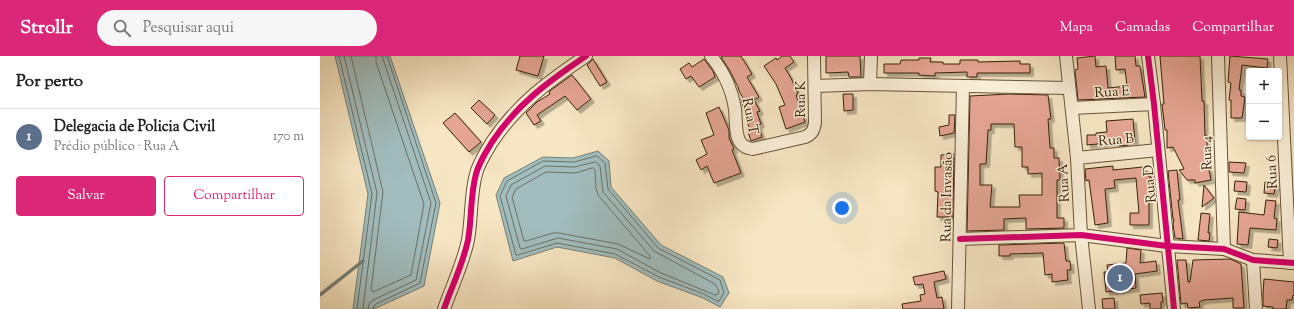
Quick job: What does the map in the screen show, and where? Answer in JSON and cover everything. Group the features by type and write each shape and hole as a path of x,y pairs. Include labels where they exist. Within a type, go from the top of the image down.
{"street":[{"path":"444,309 462,264 468,240 476,173 483,156 504,124 518,108 551,79 586,56"},
{"name":"Rua T","path":"711,56 718,64 730,87 735,108 738,138 740,143 746,147 754,149 805,137"},
{"path":"870,84 871,56"},
{"name":"Rua A","path":"1066,56 1077,158 1081,235 1089,309"},
{"name":"Rua D","path":"1148,56 1174,309"},
{"name":"Rua 4","path":"1218,56 1224,249"},
{"name":"Rua 6","path":"1280,56 1292,263"},
{"name":"Rua K","path":"805,137 811,134 814,130 815,123 816,86 813,58"},
{"path":"816,86 870,84 1069,88"},
{"name":"Rua da Invasão","path":"958,309 963,86"},
{"name":"Rua E","path":"1072,108 1154,104"},
{"name":"Rua B","path":"1077,158 1158,150"},
{"path":"960,239 1081,235 1167,246 1224,249 1253,260 1292,263"},
{"path":"1253,260 1256,309"}],"water":[{"path":"335,56 390,56 440,203 424,286 374,309 353,309 368,194"},
{"path":"598,151 609,161 611,187 661,245 723,277 729,293 720,307 703,298 657,281 615,258 557,247 513,261 496,195 504,178 543,157 573,158"}],"building":[{"path":"520,56 544,56 538,76 516,70"},
{"path":"741,56 752,74 747,77 759,97 754,100 760,111 757,112 761,124 758,125 762,137 751,141 748,132 750,131 741,99 743,98 730,71 721,57"},
{"path":"782,56 790,56 794,62 785,68 798,94 796,95 805,122 786,129 779,107 785,105 776,84 764,66"},
{"path":"826,56 860,56 861,77 849,77 848,72 826,73"},
{"path":"1095,56 1096,67 1106,66 1108,88 1127,86 1125,69 1116,70 1115,56 1135,56 1136,66 1140,66 1145,97 1078,100 1075,70 1078,69 1077,58"},
{"path":"1160,56 1200,56 1205,136 1207,136 1207,148 1205,148 1211,180 1195,183 1195,180 1187,180 1179,170 1184,169 1173,147 1167,148 1167,130 1165,130 1162,104 1164,104"},
{"path":"1230,56 1268,59 1267,68 1242,65 1239,90 1241,90 1241,96 1245,97 1242,118 1231,118 1231,100 1229,100 1231,83 1228,82"},
{"path":"919,58 931,58 930,62 943,62 943,64 960,64 960,60 978,60 978,62 1020,61 1020,64 1030,64 1030,73 977,73 977,77 967,77 967,72 935,73 935,76 919,75 919,73 884,73 884,64 900,64 901,60 919,60"},
{"path":"593,59 607,82 600,86 587,65"},
{"path":"704,59 713,71 715,77 699,87 691,76 686,79 680,69 689,63 692,67"},
{"path":"572,75 591,99 577,110 565,96 537,115 541,121 534,125 526,113 537,102 550,94 549,92 551,90"},
{"path":"843,94 853,94 853,110 844,111"},
{"path":"1009,94 1048,95 1051,119 1048,119 1050,148 1054,148 1054,158 1059,158 1060,180 1057,180 1057,218 1064,218 1064,228 1026,229 1026,218 1004,219 1004,230 967,231 970,96","holes":["991,124 1014,124 1015,147 1022,147 1022,167 1028,167 1028,174 1042,173 1042,195 1019,195 1020,207 990,207 992,185 980,185 980,164 986,164 988,130 991,130"]},
{"path":"479,100 495,115 487,124 471,108"},
{"path":"719,107 729,130 729,138 734,149 732,150 741,173 714,183 707,166 701,170 696,160 707,154 701,140 714,135 706,113"},
{"path":"455,113 481,142 469,152 443,123"},
{"path":"949,115 955,115 954,133 940,136 939,127 949,125"},
{"path":"1133,119 1135,141 1127,141 1128,145 1119,146 1118,142 1087,145 1087,135 1096,135 1096,133 1107,132 1106,121"},
{"path":"954,154 953,217 937,217 938,192 935,191 935,167 941,167 941,155"},
{"path":"1229,162 1246,163 1244,173 1229,172"},
{"path":"1113,166 1113,170 1143,167 1144,172 1149,172 1149,177 1151,177 1152,195 1149,196 1149,225 1130,225 1130,213 1139,213 1136,178 1114,180 1115,188 1105,189 1108,223 1095,225 1089,180 1086,181 1085,169"},
{"path":"1177,170 1180,200 1178,200 1183,239 1175,238 1168,171"},
{"path":"1235,181 1247,182 1246,192 1234,191"},
{"path":"1265,182 1276,183 1274,194 1264,193"},
{"path":"1204,185 1214,198 1202,207"},
{"path":"1237,198 1246,199 1245,210 1235,209"},
{"path":"1266,200 1276,201 1274,218 1277,219 1276,230 1250,228 1248,245 1237,244 1239,212 1264,215"},
{"path":"1201,213 1210,214 1208,233 1210,233 1209,241 1198,240"},
{"path":"1269,239 1278,240 1277,248 1268,247"},
{"path":"1064,243 1066,261 1070,261 1071,270 1067,270 1068,280 1052,282 1052,274 1045,275 1043,253 1010,254 1010,256 999,256 999,245"},
{"path":"1127,248 1141,250 1140,263 1156,261 1157,271 1135,274 1136,288 1106,292 1104,272 1108,272 1107,265 1126,263"},
{"path":"1230,259 1241,264 1244,308 1233,308 1233,298 1204,300 1199,302 1200,307 1188,308 1187,303 1181,304 1177,260 1186,260 1188,282 1190,282 1193,260"},
{"path":"944,271 946,279 934,282 937,298 942,297 944,309 903,309 902,304 921,301 920,295 925,294 923,284 915,285 913,277"},
{"path":"1264,279 1294,282 1294,296 1293,295 1292,300 1287,300 1286,309 1273,309 1273,307 1263,306"},
{"path":"1162,293 1163,302 1161,302 1161,309 1150,309 1150,303 1141,304 1140,295"},
{"path":"1114,298 1115,309 1103,309 1102,299"}],"waterway":[{"path":"320,295 363,261"}],"cycle path":[{"path":"444,309 466,249 474,182 477,170 483,157 502,128 534,94 586,56"},
{"path":"1148,56 1174,309"},
{"path":"960,239 1081,235 1167,246 1224,249 1253,260 1294,263"}],"place":[{"name":"Delegacia de Policia Civil","path":"1120,278"}]}
